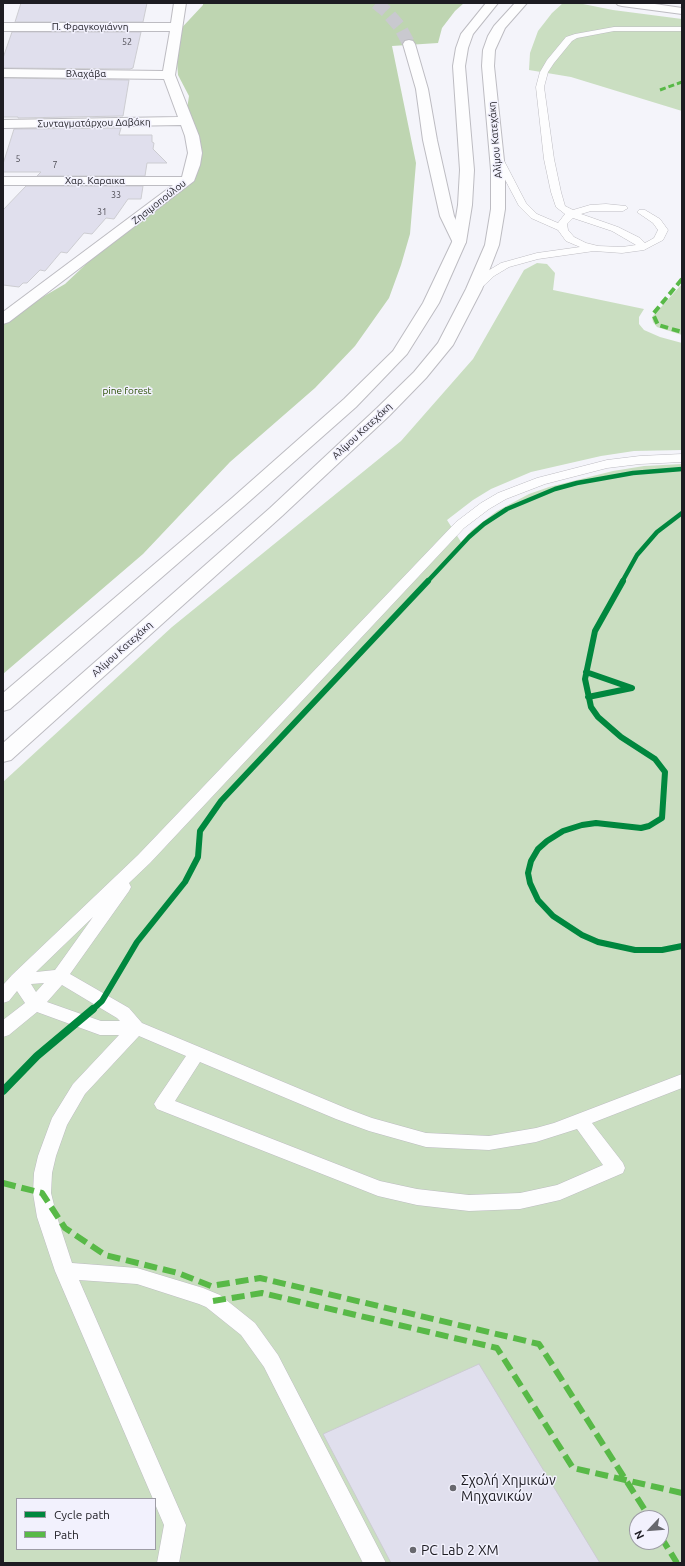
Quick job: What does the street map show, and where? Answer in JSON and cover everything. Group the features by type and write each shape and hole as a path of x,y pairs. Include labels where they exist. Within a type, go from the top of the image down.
{"main road":[{"name":"Ζησιμοπούλου","path":"3,319 187,181 196,153 192,136 169,75 180,3"},
{"path":"3,704 244,497 350,402 399,354 431,303 459,242 465,205 467,170 459,66 462,48 467,34 483,12 492,3"},
{"name":"Αλίμου Κατεχάκη","path":"3,755 276,512 383,412 420,375 444,345 474,289 492,245 498,196 496,153 488,66 494,36 500,26 521,3"},
{"path":"622,3 682,11"},
{"path":"675,3 682,4"},
{"name":"Π. Φραγκογιάννη","path":"3,27 176,27"},
{"path":"409,44 422,89 430,140 448,216 459,242"},
{"name":"Βλαχάβα","path":"3,73 169,75"},
{"name":"Συνταγματάρχου Δαβάκη","path":"3,124 186,121"},
{"name":"Χαρ. Καραικα","path":"6,187 27,181 187,181"}],"lane":[{"path":"644,247 636,240 615,229 572,214 562,207 556,192 543,115 540,87 544,72 550,62 569,39 583,34 614,29 682,29"},
{"path":"496,153 522,204 534,216 563,229"},
{"path":"598,249 582,245 570,239 563,229 562,224 567,217 572,214 590,208 624,208"},
{"path":"474,289 490,274 506,265 537,256 598,249 622,250 644,247 658,240 663,230 657,220 642,212"},
{"path":"3,997 18,979 144,859 460,525 486,506 521,488 583,469 640,460 682,458"},
{"path":"3,1030 35,1004 60,976 144,859"},
{"path":"18,979 60,976 122,1013 136,1028"},
{"path":"18,979 35,1004 100,1028 136,1028 342,1114 375,1126 426,1140 489,1143 536,1135 557,1129 682,1081"},
{"path":"136,1028 79,1090 58,1123 50,1144 43,1173 42,1193 47,1217 65,1271 175,1524 168,1563"},
{"path":"197,1053 163,1104 378,1188 417,1197 469,1203 520,1201 560,1192 616,1168 580,1120"},
{"path":"65,1271 137,1276 213,1301 248,1329 271,1361 375,1563"}],"green space":[{"name":"pine forest","path":"203,3 464,3 455,11 442,28 438,43 392,46 416,163 410,234 401,265 389,298 355,346 315,388 230,462 143,554 3,674 3,320 65,284 121,231 173,192 195,153 185,122 189,96 178,75 175,35 203,5"},
{"path":"563,3 578,3 613,10 682,19 682,111 571,77 529,70 530,53 538,31 552,13"},
{"path":"537,263 547,264 555,273 553,290 644,309 639,317 639,324 644,330 660,337 682,343 682,450 634,451 601,456 531,472 491,489 473,500 447,520 461,542 472,530 497,511 529,494 549,487 613,471 644,466 682,464 682,1563 3,1563 3,782 172,627 401,441 473,359 524,270"},
{"path":"682,284 682,335 657,327 653,322 652,317"}],"building":[{"path":"21,3 147,3 143,22 15,22"},
{"path":"12,32 141,32 133,68 130,69 3,68 3,58"},
{"path":"3,78 129,80 123,116 18,118 3,117"},
{"path":"121,128 119,135 152,135 152,142 154,143 153,149 167,163 147,163 145,176 37,176 41,172 3,172 3,164 14,129"},
{"path":"26,186 143,186 141,199 128,199 114,219 106,218 92,234 84,233 67,253 61,252 45,271 40,270 27,283 23,283 19,287 3,285 3,210"},
{"name":"Σχολή Χημικών Μηχανικών","path":"479,1364 600,1563 391,1563 323,1434"}],"tunnel":[{"path":"376,3 386,11 400,27 409,44"}],"marked path":[{"path":"660,90 682,82"},
{"path":"682,279 653,314 658,325 682,332"},
{"path":"3,1183 42,1193 65,1228 105,1255 178,1273 211,1286 260,1278 539,1344 645,1510"},
{"path":"213,1301 262,1293 497,1348 573,1468 682,1493"},
{"path":"669,1550 677,1563"}],"cycle path":[{"path":"3,1091 37,1056 102,1001 137,942 185,882 198,857 200,831 221,801 469,537 484,524 507,509 555,489 577,483 633,473 682,469"},
{"path":"682,513 657,532 637,555 595,631 585,679 591,707 598,717 621,737 655,759 665,772 662,818 649,826 641,828 596,823 582,825 563,831 547,841 538,849 531,861 528,873 530,883 538,900 553,916 582,935 598,942 635,950 662,950 682,946"},
{"path":"586,672 632,688 588,697"}],"place":[{"name":"Σχολή Χημικών Μηχανικών","path":"453,1488"},
{"name":"PC Lab 2 ΧΜ","path":"413,1550"}]}
